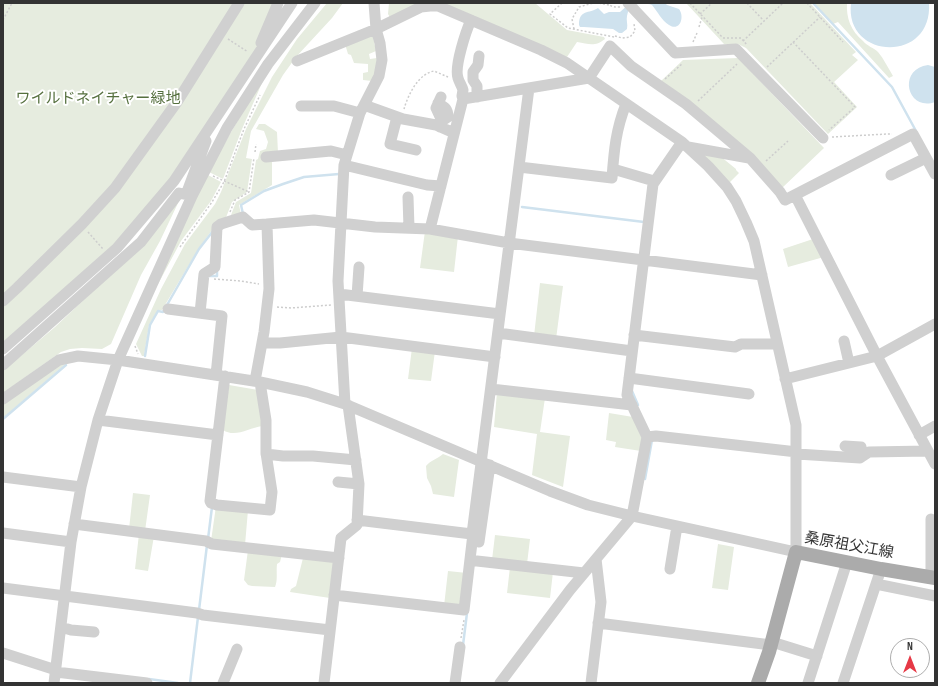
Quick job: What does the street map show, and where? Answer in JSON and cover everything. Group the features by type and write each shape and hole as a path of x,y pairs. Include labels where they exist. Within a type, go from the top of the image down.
{"main road":[{"name":"桑原祖父江線","path":"758,683 772,644 796,552 933,578"}],"street":[{"path":"3,301 82,224 115,188 177,102 239,3"},
{"path":"260,51 261,40 278,3"},
{"path":"3,349 117,248 174,181 292,3"},
{"path":"324,683 341,538 357,525 358,484 356,460 347,405 338,281 346,160 362,109 379,76 382,60 380,43 376,29 374,3"},
{"path":"189,195 227,128 268,64 309,6"},
{"path":"3,399 59,360 78,356 118,360 258,381 307,392 347,405 550,492 588,505 796,552 796,425 754,241 736,201 727,187 685,144 567,63 541,50 438,6 421,7 376,29 296,61"},
{"path":"630,6 675,53 734,54 736,49 825,135"},
{"path":"430,229 463,99 462,96 464,90 457,78 458,65 463,42 471,20"},
{"path":"463,99 589,78 610,46 631,66 686,104 750,158 780,192 785,200 913,134 935,174"},
{"path":"477,97 477,86 473,80 473,72 478,65 479,56"},
{"path":"334,595 464,610 486,464 491,389 529,88"},
{"path":"440,100 448,112 448,117 441,124"},
{"path":"519,167 612,178 615,142 619,122 626,104"},
{"path":"301,106 334,106 362,109 399,118 441,124 454,133"},
{"path":"399,118 390,144 416,150"},
{"path":"55,675 74,524 81,487 98,420 118,360 189,195 212,124"},
{"path":"685,144 750,158"},
{"path":"500,683 584,573 632,516 647,437 627,394 654,181 685,144"},
{"path":"266,157 331,151 346,160 427,185 441,186"},
{"path":"891,175 926,158"},
{"path":"613,169 654,181"},
{"path":"3,365 141,242 179,194 189,195"},
{"path":"794,195 877,356 935,464"},
{"path":"408,197 409,228"},
{"path":"200,313 205,273 214,267 217,227 226,222 243,217 252,225 314,220 375,227 430,229 509,243 762,275"},
{"path":"168,309 222,316 218,435 210,500 211,503 270,510 272,492 266,454 266,420 258,381 267,306 267,224"},
{"path":"357,296 359,267"},
{"path":"339,299 357,296 500,314"},
{"path":"785,379 877,356 935,324"},
{"path":"498,333 632,350"},
{"path":"634,335 735,347 741,344 777,344"},
{"path":"262,343 280,343 341,337 495,357"},
{"path":"844,341 849,363"},
{"path":"629,378 749,394"},
{"path":"491,389 632,405"},
{"path":"98,420 218,435"},
{"path":"919,435 935,426"},
{"path":"647,437 656,436 797,453 860,458 869,452 928,451"},
{"path":"845,446 861,447 863,456"},
{"path":"266,454 356,460"},
{"path":"3,477 81,487"},
{"path":"338,482 358,484"},
{"path":"357,520 475,535"},
{"path":"931,520 933,578"},
{"path":"74,524 206,541 212,544 339,558"},
{"path":"670,569 676,526"},
{"path":"3,533 71,542"},
{"path":"474,587 477,561 475,535"},
{"path":"591,683 601,602 596,559"},
{"path":"477,561 584,573"},
{"path":"808,683 847,562"},
{"path":"843,683 881,569"},
{"path":"876,584 935,596"},
{"path":"3,588 203,615 330,630"},
{"path":"598,623 772,644 817,656"},
{"path":"61,627 71,630 94,632"},
{"path":"455,683 460,647"},
{"path":"222,683 237,648"},
{"path":"3,653 55,675 147,683"}],"path":[{"path":"3,20 12,3"},
{"path":"574,29 572,19 579,7 593,3"},
{"path":"599,3 620,7 630,6 632,19 636,27 635,31 630,37 622,38 613,36"},
{"path":"607,3 610,6"},
{"path":"690,3 734,54 738,63 695,104"},
{"path":"700,14 712,3"},
{"path":"747,3 764,21"},
{"path":"743,41 783,3"},
{"path":"807,3 843,42"},
{"path":"699,27 702,16"},
{"path":"767,67 820,17"},
{"path":"220,34 242,48"},
{"path":"793,42 855,107 825,135"},
{"path":"665,79 684,62"},
{"path":"399,118 410,93 420,80 428,73 437,71 460,84"},
{"path":"179,249 224,182 244,129 263,89"},
{"path":"825,135 888,134 898,136 902,140"},
{"path":"763,164 788,140"},
{"path":"255,152 256,144"},
{"path":"226,222 233,203 249,192 254,158"},
{"path":"208,174 249,192"},
{"path":"82,224 100,246"},
{"path":"204,278 241,281 268,286"},
{"path":"267,306 291,308 339,299"},
{"path":"134,344 140,358"},
{"path":"460,647 464,610"}],"green space":[{"name":"ワイルドネイチャー緑地","path":"3,3 275,3 256,55 172,179 115,247 3,346"},
{"path":"327,3 343,3 332,18 296,57 283,75 251,131 246,158 252,159 247,192 232,202 225,220 215,226 199,248 162,310 158,310 149,325 144,356 142,356 136,344 161,289 185,244 215,204 246,129 272,77 297,39"},
{"path":"389,3 535,3 567,30 604,37 605,39 595,44 577,42 565,60 438,5 391,19 388,14"},
{"path":"686,3 810,3 856,52 852,55 858,60 834,82 857,107 828,134 746,48 738,44 724,44"},
{"path":"814,3 847,3 847,14 852,29 865,43 878,52 893,76 889,78 838,22 833,24"},
{"path":"370,34 373,36 376,51 369,54 370,59 377,58 377,70 372,81 363,80 363,73 368,72 368,64 354,63 351,55 348,54 345,44"},
{"path":"738,58 824,148 782,188 660,82 683,60"},
{"path":"265,76 242,129 223,179 209,172"},
{"path":"259,124 265,124 277,132 278,153 272,159 272,185 239,205 241,214 231,215 236,202 251,193 256,160 258,159 260,151 266,149 268,142 264,131 256,129"},
{"path":"696,151 720,156 739,173 728,184"},
{"path":"208,175 221,182 211,201 181,241 157,286 196,198"},
{"path":"179,201 160,241 141,275 111,344 102,349 82,348 70,349 61,352 3,393 3,371 55,327 142,245"},
{"path":"425,231 458,236 454,272 420,268"},
{"path":"813,239 824,257 788,267 783,249"},
{"path":"540,283 563,286 556,339 534,336"},
{"path":"412,348 435,351 431,381 408,379"},
{"path":"69,361 3,418 3,404 51,369"},
{"path":"229,385 258,390 262,426 237,433 223,430"},
{"path":"497,392 545,398 540,432 570,436 563,487 532,475 537,434 494,427"},
{"path":"609,413 633,417 644,438 641,451 615,447 616,442 606,440"},
{"path":"443,454 459,460 454,497 433,494 427,478 426,466"},
{"path":"133,493 150,495 145,531 129,529"},
{"path":"216,506 248,510 245,545 211,541"},
{"path":"139,534 154,536 148,571 135,569"},
{"path":"495,535 530,539 527,564 492,560"},
{"path":"718,544 734,547 728,590 712,588"},
{"path":"248,550 282,554 280,562 277,564 277,579 275,587 252,586 248,585 244,580"},
{"path":"303,558 335,562 330,598 290,592 291,589 296,586"},
{"path":"510,567 553,572 550,598 507,593"},
{"path":"448,571 467,573 463,608 444,606"}],"water":[{"path":"630,3 665,3 679,9 682,16 680,23 676,27 673,27 666,23 652,5 637,4 630,8 627,16 627,29 622,33 619,33 613,29 580,27 579,25 581,16 585,13 598,8 604,14 609,12 620,12"},
{"path":"851,3 929,3 927,23 918,37 904,45 889,47 874,44 861,36 853,22"},
{"path":"928,65 935,67 935,102 925,103 918,101 912,96 909,89 909,81 912,74 918,68"}],"waterway":[{"path":"813,3 892,87 916,131"},
{"path":"243,214 241,205 264,191 304,177 339,174"},
{"path":"522,207 644,222"},
{"path":"145,356 150,325 158,311 163,312 199,249 213,231"},
{"path":"208,276 217,276 217,270"},
{"path":"3,419 66,365"},
{"path":"632,391 638,405"},
{"path":"645,479 652,440"},
{"path":"208,539 212,507"},
{"path":"199,610 207,545"},
{"path":"463,645 467,613"},
{"path":"190,683 198,617"},
{"path":"149,679 178,683"}]}
